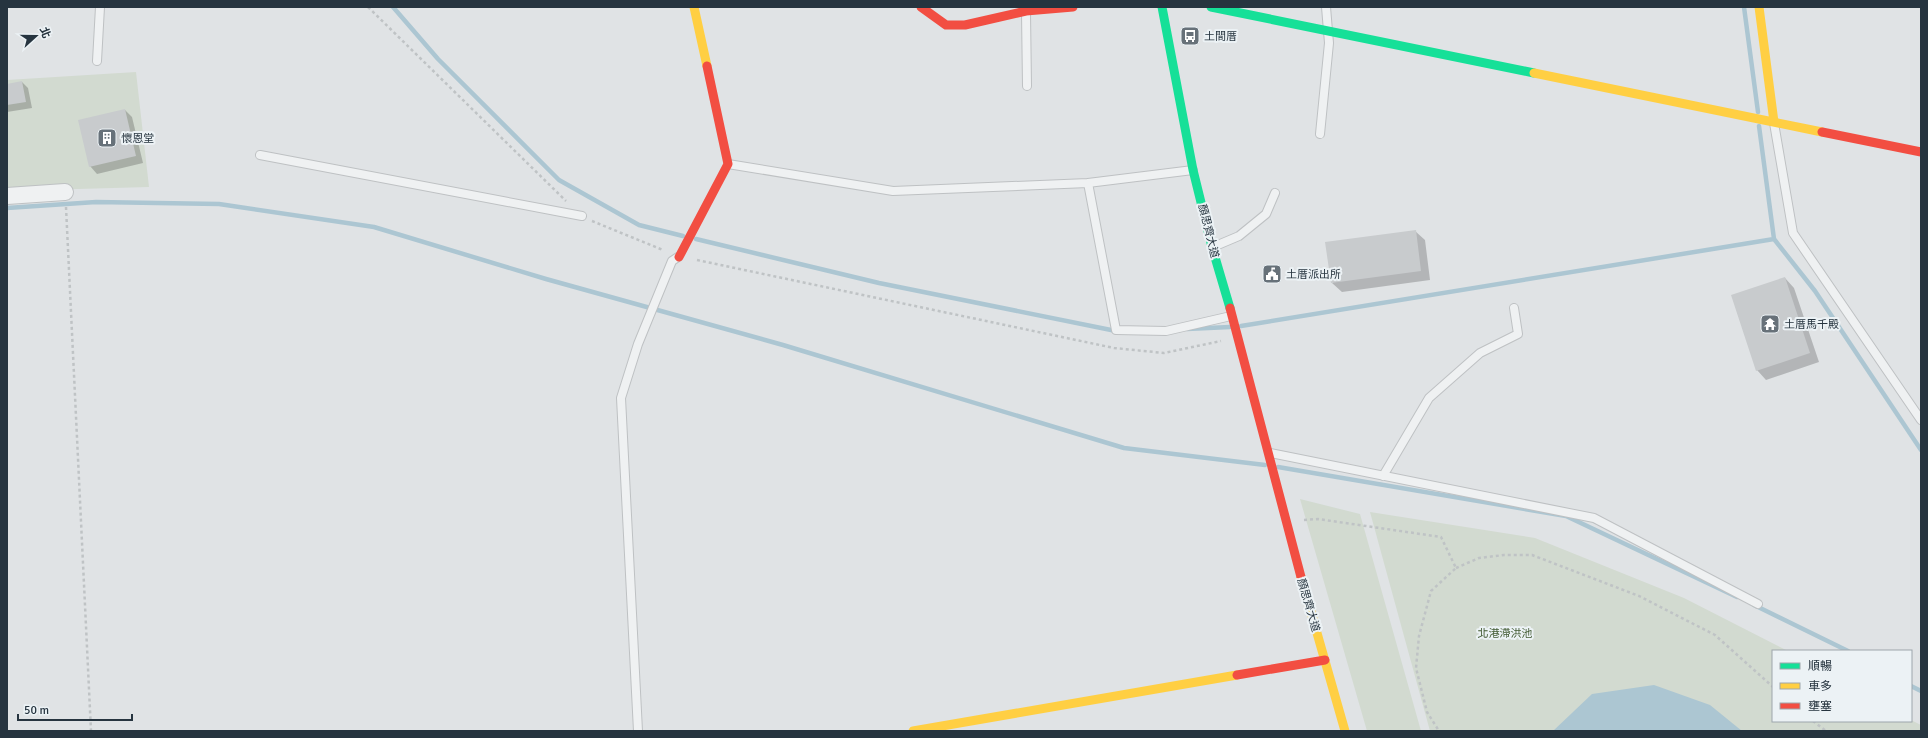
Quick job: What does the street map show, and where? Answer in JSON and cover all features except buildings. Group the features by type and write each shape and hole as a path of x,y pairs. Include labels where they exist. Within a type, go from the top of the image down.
{"street":[{"path":"679,257 728,164 694,7"},
{"path":"921,7 946,25 965,26 1026,11 1073,7"},
{"name":"顏思齊大道","path":"1162,7 1193,170 1212,247 1239,337 1285,520 1345,731"},
{"path":"1211,7 1921,152"},
{"path":"1759,7 1774,122"},
{"path":"7,196 65,192"},
{"path":"913,731 949,729 1325,660"}],"lane":[{"path":"97,61 100,7"},
{"path":"1320,134 1329,43 1326,7"},
{"path":"1026,11 1027,86"},
{"path":"1774,122 1793,233 1921,420"},
{"path":"260,156 582,216"},
{"path":"728,164 893,191 1088,183 1193,170"},
{"path":"1088,183 1116,330 1166,332 1232,316"},
{"path":"1212,247 1239,236 1266,214 1275,193"},
{"path":"638,731 621,398 638,344 672,261 679,257"},
{"path":"1383,476 1429,398 1480,353 1518,334 1514,308"},
{"path":"1269,452 1594,518 1758,604"}],"path":[{"path":"368,7 582,216 679,257 1114,348 1164,353 1239,337"},
{"path":"65,192 91,731"},
{"path":"1285,520 1318,519 1441,537 1456,568"},
{"path":"1439,731 1427,712 1416,668 1419,636 1431,591 1456,568 1479,558 1532,554 1639,596 1715,635 1772,686"},
{"path":"1814,722 1826,731"}],"green space":[{"path":"136,72 149,187 7,191 7,80"},
{"path":"1300,499 1360,514 1421,731 1367,731"},
{"name":"北港滯洪池","path":"1370,512 1535,538 1684,598 1786,650 1772,650 1772,722 1912,722 1912,720 1921,725 1921,731 1430,731"}],"water":[{"path":"1654,685 1710,705 1742,731 1553,731 1592,694"}],"waterway":[{"path":"393,7 438,59 559,180 639,225 683,236"},
{"path":"1744,7 1758,112"},
{"path":"1241,326 1774,239 1759,126"},
{"path":"7,208 96,202 219,204 374,227 546,279 783,345 1124,448 1265,465"},
{"path":"696,239 879,283 1116,331"},
{"path":"1774,239 1815,291 1921,450"},
{"path":"1187,329 1230,327"},
{"path":"1278,467 1566,516 1737,597"},
{"path":"1754,605 1846,650"},
{"path":"1912,686 1921,691"}],"traffic: fast":[{"path":"1162,7 1193,170 1212,247 1230,308"},
{"path":"1211,7 1534,73"}],"traffic: slow":[{"path":"694,7 707,66"},
{"path":"1759,7 1774,122"},
{"path":"1534,73 1822,132"},
{"path":"1301,577 1345,731"},
{"path":"913,731 1237,675"}],"traffic: jam":[{"path":"921,7 946,25 965,25 1026,11 1073,7"},
{"path":"679,257 728,164 707,66"},
{"path":"1822,132 1921,152"},
{"path":"1230,308 1301,577"},
{"path":"1237,675 1325,660"}],"place":[{"name":"土間厝","path":"1190,36"},
{"name":"懷恩堂","path":"107,138"},
{"name":"土厝派出所","path":"1272,274"},
{"name":"土厝馬千殿","path":"1770,324"}]}
